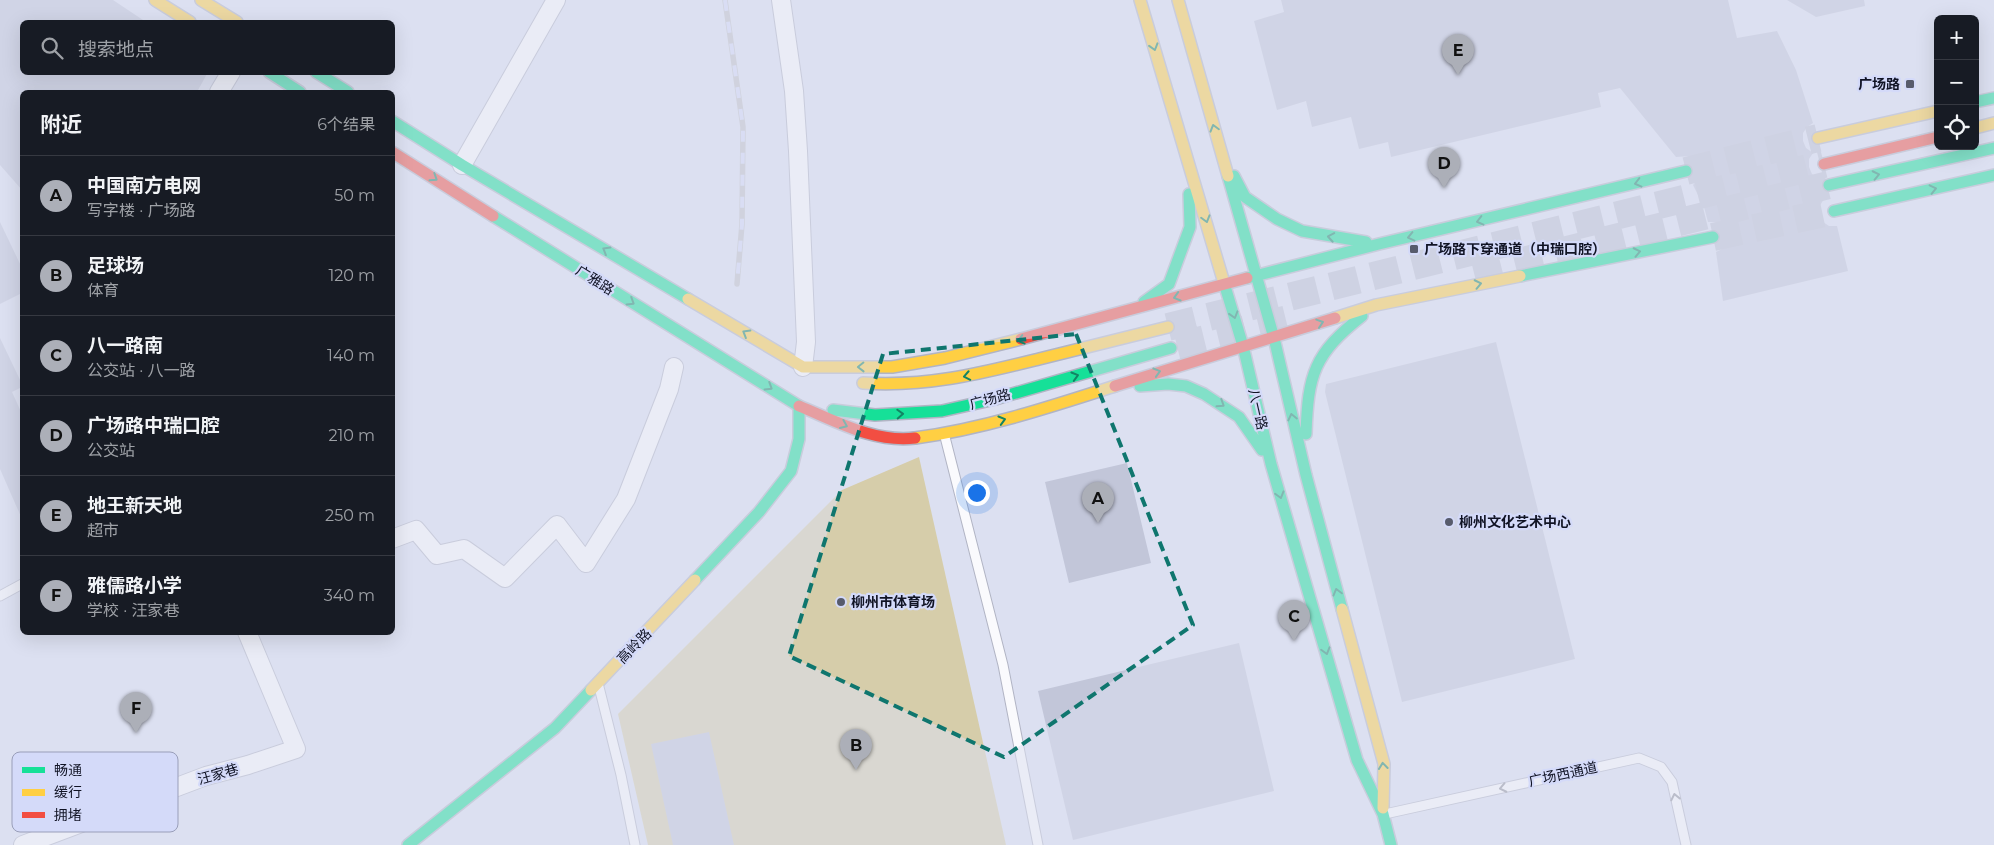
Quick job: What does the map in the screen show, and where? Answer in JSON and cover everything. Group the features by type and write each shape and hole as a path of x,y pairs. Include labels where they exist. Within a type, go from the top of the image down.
{"main road":[{"path":"155,0 187,20"},
{"path":"201,0 233,20"},
{"name":"八一路","path":"1140,0 1243,346 1272,464 1357,760 1383,814 1391,845"},
{"name":"八一路","path":"1178,0 1274,338 1306,476 1384,764 1383,814"},
{"path":"273,75 297,90"},
{"path":"321,75 345,90"},
{"path":"1979,101 1994,98"},
{"path":"1818,138 1934,112"},
{"path":"395,123 462,165 803,367 826,378"},
{"path":"1979,127 1994,123"},
{"path":"1824,164 1934,138"},
{"path":"1220,148 1245,197 1277,218 1302,231 1328,237 1379,244"},
{"path":"1828,185 1994,148"},
{"name":"广雅路","path":"395,154 799,406 869,435 906,438 944,434 1029,412 1106,387"},
{"path":"1136,308 1169,284 1190,227 1189,162"},
{"path":"803,367 892,367 944,358 997,346 1379,244 1686,171"},
{"path":"1834,211 1994,175"},
{"path":"1106,387 1274,338 1376,305 1713,236"},
{"path":"1306,476 1306,404 1314,365 1338,334 1376,305"},
{"name":"广场路","path":"852,382 895,385 926,384 1168,327"},
{"name":"广场路","path":"799,406 875,415 942,411 995,398 1177,346"},
{"path":"1106,387 1168,384 1186,386 1204,394 1239,417 1272,464"},
{"name":"高岭路","path":"408,845 556,728 759,512 791,471 799,439 799,406"}],"street":[{"path":"462,165 556,0"},
{"path":"781,0 794,91 798,151 806,342 803,367"},
{"path":"220,90 229,75"},
{"path":"395,538 416,530 437,555 464,549 505,578 557,525 586,563 626,499 669,389 674,367"},
{"name":"汪家巷","path":"178,787 206,776 248,765 296,749 248,635"},
{"name":"汪家巷","path":"23,845 57,832"}],"lane":[{"path":"944,434 1003,665 1038,845"},
{"path":"0,596 20,585"},
{"path":"598,683 621,775 635,845"},
{"name":"广场西通道","path":"1383,814 1639,758 1661,767 1672,782 1686,845"}],"highlighted area":[{"path":"1076,334 1193,625 1004,757 789,656 883,354"}],"shaded area":[{"name":"柳州市体育场","path":"919,457 1006,845 648,845 618,714 842,490"}],"building":[{"path":"0,0 113,0 143,20 20,20 20,75 206,75 198,90 20,90 20,188 0,165"},
{"path":"1281,0 1728,0 1737,38 1777,31 1796,70 1813,123 1803,133 1803,141 1806,148 1813,153 1809,159 1809,167 1812,174 1816,177 1814,189 1817,195 1824,199 1819,207 1819,215 1823,222 1829,226 1837,226 1848,271 1723,301 1716,252 1724,248 1728,242 1728,234 1725,227 1718,222 1708,222 1704,207 1693,185 1701,176 1701,167 1698,161 1691,156 1676,157 1620,88 1598,93 1601,107 1391,157 1388,142 1359,149 1351,117 1312,127 1306,101 1277,110 1254,21 1284,12"},
{"path":"1787,0 1864,0 1865,6 1816,17"},
{"path":"0,222 20,264 20,294 0,304"},
{"path":"0,338 20,380 20,388 12,392 20,410 20,514 0,469"},
{"name":"柳州文化艺术中心","path":"1496,342 1575,659 1402,702 1325,392 1326,384"},
{"path":"1127,463 1151,563 1069,583 1045,482"},
{"path":"1239,643 1274,791 1073,840 1038,691"},
{"path":"709,732 734,845 673,845 651,744"}],"tunnel":[{"path":"1686,171 1818,138"},
{"path":"1168,327 1824,164"},
{"path":"1474,273 1829,185"},
{"path":"1713,237 1834,211"},
{"path":"1177,346 1292,318"}],"railway":[{"path":"725,0 743,127 742,224 737,284"}],"traffic: fast":[{"path":"274,75 297,90"},
{"path":"321,75 345,90"},
{"path":"1979,101 1994,98"},
{"path":"395,123 462,165 688,299"},
{"path":"1829,185 1994,148"},
{"path":"1247,278 1379,244 1686,171"},
{"path":"1834,211 1994,175"},
{"path":"1228,176 1274,338 1306,475 1342,609"},
{"path":"1234,176 1245,197 1277,219 1302,231 1366,242"},
{"path":"1144,302 1169,284 1190,227 1189,194"},
{"path":"493,216 799,406 799,439 791,471 759,512 695,580"},
{"path":"1520,276 1713,237"},
{"path":"1224,283 1243,346 1271,464 1357,760 1383,814 1391,845"},
{"path":"1306,434 1309,396 1317,367 1333,342 1362,316"},
{"path":"833,410 875,415 942,411 995,399 1171,348"},
{"path":"1140,386 1168,384 1186,386 1204,394 1239,417 1262,450"},
{"path":"408,845 555,728 591,690"}],"traffic: slow":[{"path":"155,0 187,20"},
{"path":"201,0 234,20"},
{"path":"1140,0 1224,283"},
{"path":"1178,0 1228,176"},
{"path":"1818,138 1934,112"},
{"path":"1979,127 1994,123"},
{"path":"1335,318 1376,305 1520,276"},
{"path":"688,299 803,367"},
{"path":"863,383 909,383 952,378 1017,365 1168,327"},
{"path":"803,367 892,367 945,358 1021,339"},
{"path":"915,438 991,423 1115,386"},
{"path":"591,690 695,580"},
{"path":"1342,609 1384,764 1383,808"}],"traffic: jam":[{"path":"1824,164 1934,138"},
{"path":"395,154 493,216"},
{"path":"1021,339 1247,278"},
{"path":"1115,386 1335,318"},
{"path":"799,406 870,434 900,439 915,438"}],"place":[{"name":"地王新天地","path":"1458,75"},
{"name":"广场路","path":"1910,84"},
{"name":"广场路中瑞口腔","path":"1444,188"},
{"name":"广场路下穿通道（中瑞口腔）","path":"1414,249"},
{"name":"柳州文化艺术中心","path":"1449,522"},
{"name":"中国南方电网","path":"1098,523"},
{"name":"柳州市体育场","path":"841,602"},
{"name":"八一路南","path":"1294,641"},
{"name":"雅儒路小学","path":"136,733"},
{"name":"足球场","path":"856,770"}]}
